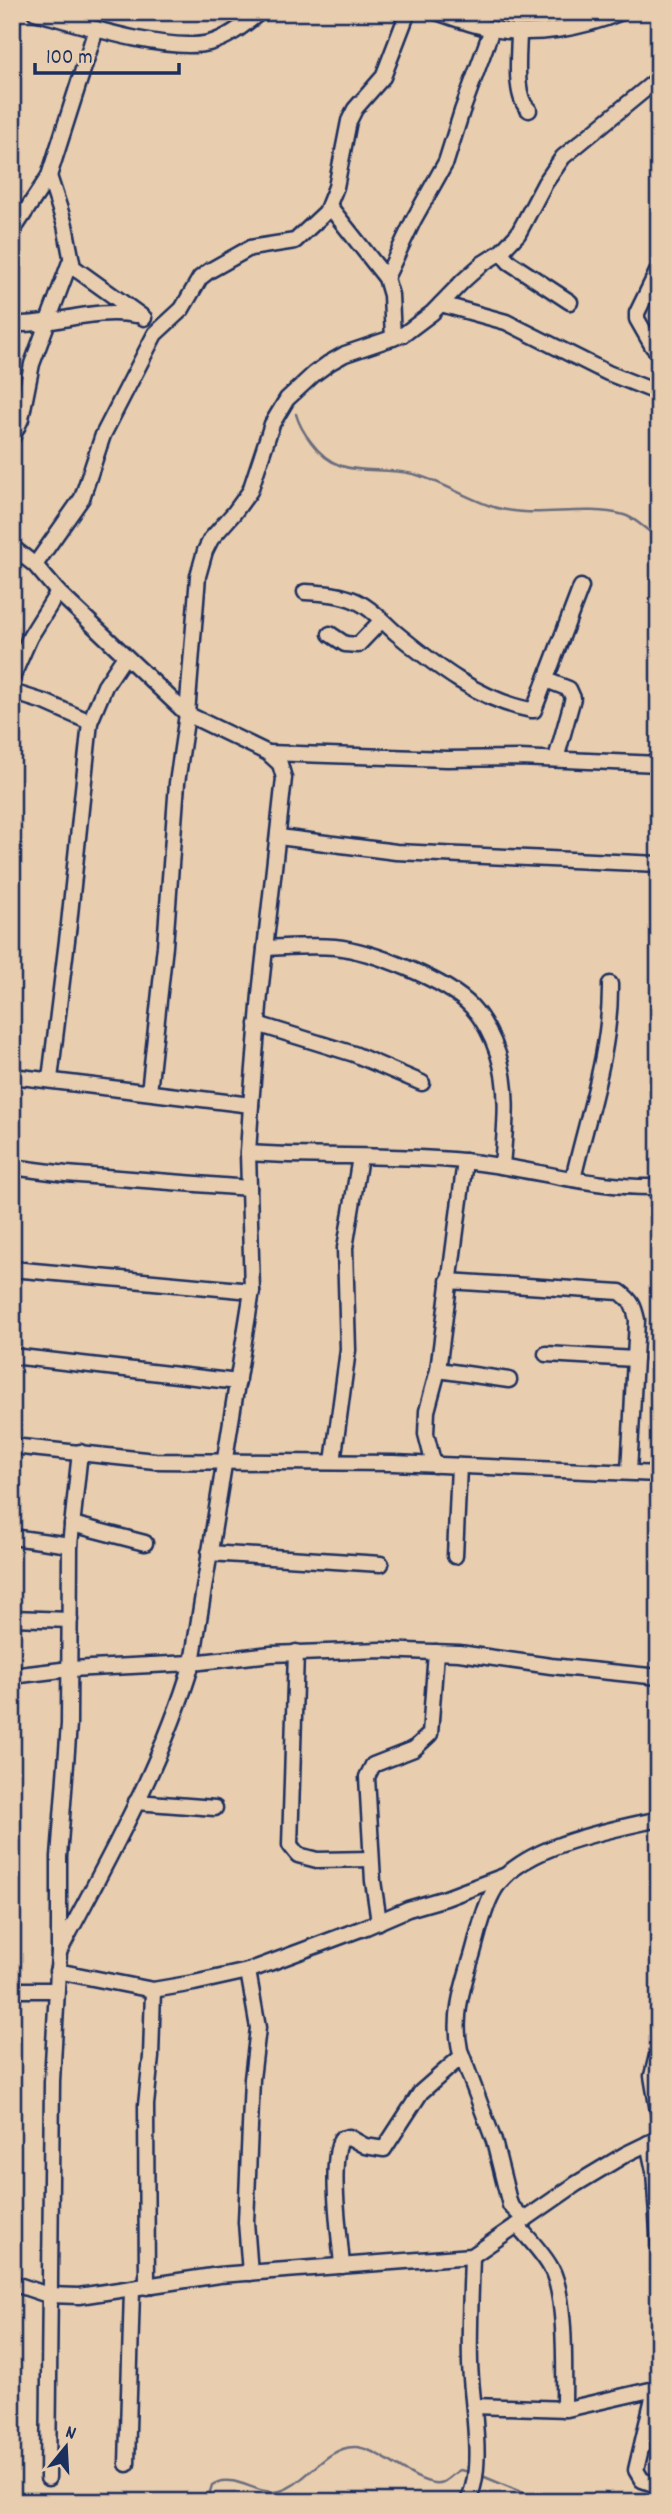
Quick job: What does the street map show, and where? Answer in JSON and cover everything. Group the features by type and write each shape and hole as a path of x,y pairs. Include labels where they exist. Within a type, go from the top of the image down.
{"street":[{"path":"35,12 96,29 181,45 209,43 228,35 260,12"},
{"path":"34,565 82,498 103,435 160,328 182,309 194,286 209,271 250,248 295,241 330,207 349,121 383,77 408,12"},
{"path":"436,12 492,29 519,32 559,29 594,22 622,12"},
{"path":"12,232 49,176 96,29"},
{"path":"386,278 414,219 446,162 492,29"},
{"path":"519,32 519,86 524,106 528,110"},
{"path":"149,1092 164,946 168,873 187,714 201,560 211,540 250,491 272,424 287,399 314,374 345,355 393,338 418,325 518,234 545,183 563,157 659,78"},
{"path":"49,176 65,225 70,262 76,271 160,328"},
{"path":"330,207 386,278 391,295 393,338"},
{"path":"500,252 509,262 570,302"},
{"path":"12,439 21,419 32,364 70,262"},
{"path":"653,347 637,319 637,313 659,268"},
{"path":"441,304 506,322 608,373 659,393"},
{"path":"12,324 106,313 144,318"},
{"path":"12,547 34,565 58,592 187,714 268,753 279,764 284,778 257,1024 248,1153 252,1292 192,1663 180,1703 136,1802 58,1952"},
{"path":"305,592 328,593 357,601 368,607 422,654 468,686 503,701 534,709 581,587"},
{"path":"12,678 30,637 58,592"},
{"path":"330,634 345,644 358,645 381,621"},
{"path":"50,1079 90,722 105,686 125,656"},
{"path":"546,680 569,689 573,698 556,759"},
{"path":"12,692 47,703 90,722"},
{"path":"268,753 346,757 556,759 659,764"},
{"path":"279,837 396,852 659,864"},
{"path":"265,948 338,948 395,962 433,982 471,1007 494,1043 501,1066 506,1114 502,1166"},
{"path":"573,1179 603,1064 610,984"},
{"path":"257,1024 354,1054 422,1083"},
{"path":"12,1076 251,1105"},
{"path":"248,1153 465,1161 630,1188 659,1187"},
{"path":"332,1462 348,1350 345,1248 360,1157"},
{"path":"433,1465 425,1426 426,1411 438,1370 465,1161"},
{"path":"12,1167 66,1174 249,1188"},
{"path":"12,1269 252,1292"},
{"path":"448,1281 620,1292 634,1305 635,1359 629,1472"},
{"path":"546,1354 635,1359"},
{"path":"12,1356 238,1382"},
{"path":"438,1370 509,1380"},
{"path":"12,1446 155,1461 332,1462 659,1474"},
{"path":"48,2478 52,2081 59,1857 70,1669 70,1545 79,1452"},
{"path":"455,1556 459,1466"},
{"path":"72,1524 145,1542"},
{"path":"12,1537 70,1545"},
{"path":"209,1553 381,1564"},
{"path":"12,1618 70,1620"},
{"path":"12,1676 70,1669 192,1663 296,1652 371,1650 436,1652 659,1677"},
{"path":"296,1652 290,1845 298,1855 317,1860 371,1859"},
{"path":"379,1922 371,1859 368,1772 376,1763 414,1749 425,1742 430,1734 436,1652"},
{"path":"136,1802 215,1808"},
{"path":"57,1971 153,1990 248,1971 408,1909 506,1875 567,1841 659,1819"},
{"path":"506,1875 491,1894 462,1989 456,2024 462,2056 494,2141 510,2205 556,2280 563,2326 564,2409"},
{"path":"248,1971 258,2028 246,2209 250,2273"},
{"path":"12,1990 56,1990"},
{"path":"147,2287 146,2105 153,1990"},
{"path":"659,2047 652,2076 659,2117"},
{"path":"342,2266 337,2173 341,2139 349,2137 376,2150 384,2149 421,2092 462,2056"},
{"path":"12,2283 48,2295 79,2296 219,2275 472,2256 597,2171 653,2141 659,2246"},
{"path":"467,2502 474,2490 476,2459 470,2364 472,2256"},
{"path":"127,2464 132,2290"},
{"path":"474,2406 564,2409 657,2389 636,2470 642,2480 659,2486"}],"shaded area":[{"path":"176,12 247,12 230,28"}],"waterway":[{"path":"296,414 304,432 322,454 345,467 413,474 486,505 513,511 592,511 624,515 659,537"},
{"path":"207,2502 212,2485 221,2481 238,2482 263,2491 280,2491 299,2481 334,2453 354,2447 375,2453 412,2475 434,2483 443,2482 460,2470 470,2472"},
{"path":"480,2475 551,2502"}]}
